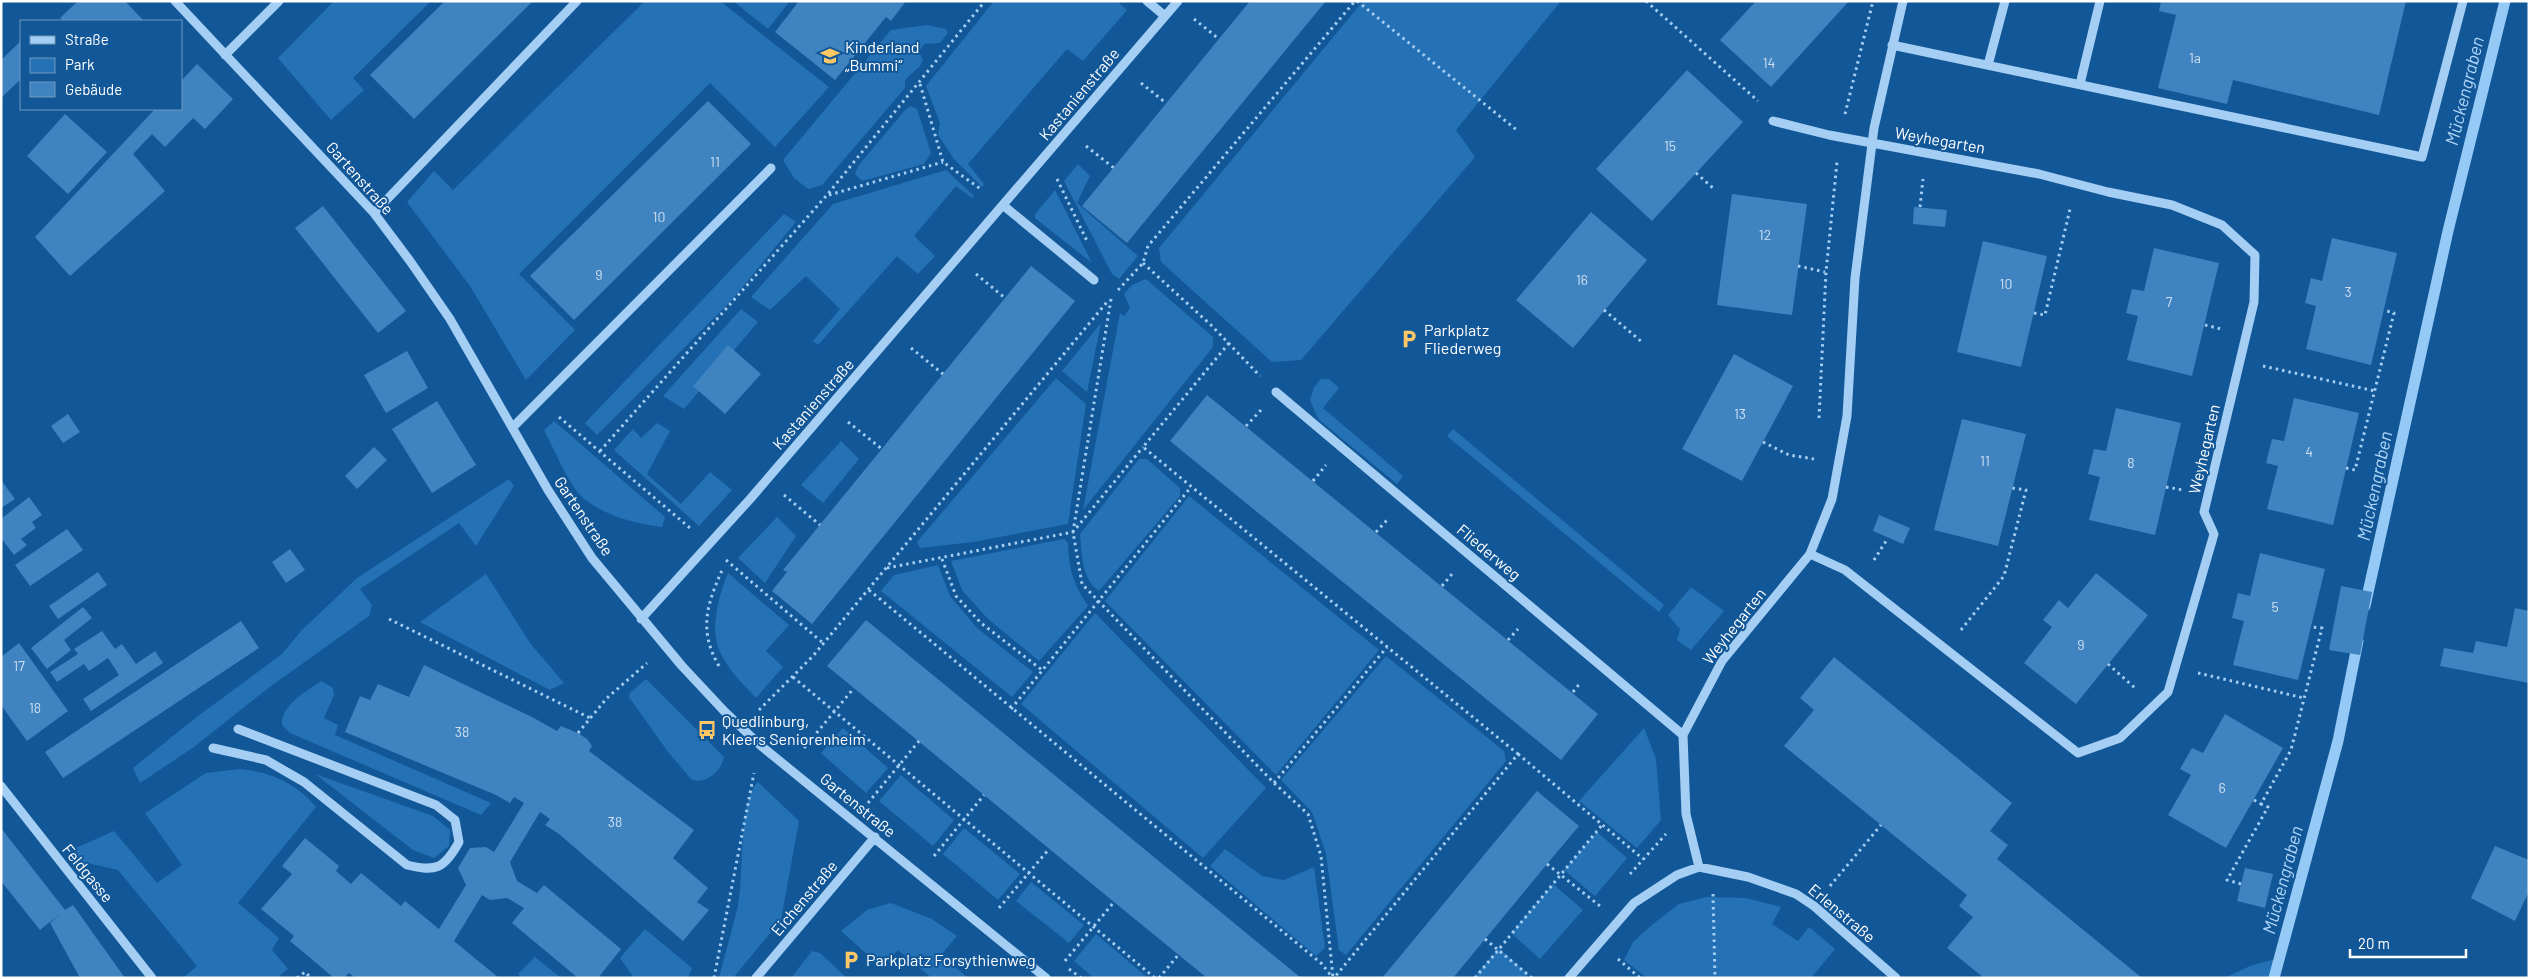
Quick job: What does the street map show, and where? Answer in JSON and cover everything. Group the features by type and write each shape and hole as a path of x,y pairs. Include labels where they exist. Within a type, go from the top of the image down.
{"street":[{"name":"Gartenstraße","path":"176,1 374,213 431,291 513,427 568,524 641,619 724,712 760,745 1046,978"},
{"path":"225,55 279,1"},
{"path":"374,213 577,1"},
{"path":"1147,1 1165,16"},
{"name":"Kastanienstraße","path":"641,619 709,544 1004,206 1178,1"},
{"name":"Weyhegarten","path":"1683,734 1722,661 1810,554 1832,499 1847,416 1856,278 1872,143 1902,1"},
{"path":"1988,65 2005,1"},
{"path":"2080,84 2100,1"},
{"path":"1892,44 2422,157 2463,1"},
{"name":"Weyhegarten","path":"1773,121 1839,137 2039,174 2108,192 2172,205 2222,226 2255,255 2254,302 2204,512 2214,534 2168,692 2120,738 2078,753 1844,570 1810,554"},
{"path":"513,427 771,168"},
{"path":"1004,206 1094,280"},
{"name":"Fliederweg","path":"1276,392 1683,734"},
{"path":"213,748 266,760 304,782 407,865 428,870 447,862 459,842 455,820 436,804 238,729"},
{"path":"1683,734 1686,814 1699,868"},
{"name":"Feldgasse","path":"1,786 152,978"},
{"name":"Eichenstraße","path":"756,978 875,837"},
{"name":"Erlenstraße","path":"1569,978 1634,903 1677,874 1699,868 1748,877 1781,888 1814,906 1896,978"}],"path":[{"path":"600,451 827,195 920,84 985,1"},
{"path":"753,707 758,712 823,643 1111,297 1144,263 1148,246 1356,1 1518,131"},
{"path":"1646,1 1770,112 1773,121"},
{"path":"1819,420 1826,272 1839,137 1872,1"},
{"path":"1196,12 1192,17 1219,39"},
{"path":"1136,80 1166,103"},
{"path":"920,84 943,162 1004,206"},
{"path":"1082,143 1114,168"},
{"path":"827,195 943,162"},
{"path":"1696,173 1714,188"},
{"path":"1049,182 1055,175 1088,242"},
{"path":"2034,312 2045,315 2076,184"},
{"path":"1144,263 1229,343 1276,392"},
{"path":"1798,266 1856,278"},
{"path":"969,281 981,267"},
{"path":"975,274 1005,298"},
{"path":"1111,297 1073,532 1082,584 1274,783 1308,814 1321,856 1333,978"},
{"path":"1604,310 1642,342"},
{"path":"2346,468 2355,470 2394,313 2384,310"},
{"path":"904,355 917,340"},
{"path":"886,568 1073,532 1229,343"},
{"path":"911,348 943,374"},
{"path":"2240,361 2375,391"},
{"path":"540,400 823,643"},
{"path":"1246,426 1261,409"},
{"path":"841,429 854,414"},
{"path":"847,422 882,449"},
{"path":"1763,442 1789,455 1817,460"},
{"path":"1143,447 1518,754 1643,859"},
{"path":"1816,468 1817,450"},
{"path":"1313,481 1327,464"},
{"path":"778,502 790,487"},
{"path":"1011,710 1191,487"},
{"path":"1946,648 2004,576 2026,490 2012,488"},
{"path":"784,495 820,525"},
{"path":"1376,532 1390,516"},
{"path":"720,668 710,647 706,617 713,589 727,560 733,553"},
{"path":"942,558 956,596 981,623 1042,670"},
{"path":"1442,586 1456,570"},
{"path":"868,590 1011,710 1322,964 1333,978"},
{"path":"390,619 590,718"},
{"path":"1508,640 1522,625"},
{"path":"2260,804 2291,750 2322,628 2311,627"},
{"path":"578,733 607,698 666,647"},
{"path":"1274,783 1387,647"},
{"path":"2108,664 2155,705"},
{"path":"2176,667 2304,698"},
{"path":"793,677 1155,978"},
{"path":"1573,692 1585,677"},
{"path":"809,756 802,750 854,688"},
{"path":"859,799 866,805 919,741"},
{"path":"714,978 760,745"},
{"path":"1333,978 1518,754"},
{"path":"939,864 932,858 984,795"},
{"path":"2241,884 2226,880 2268,808 2254,800"},
{"path":"1475,978 1602,825"},
{"path":"1814,906 1881,826"},
{"path":"997,910 1049,849"},
{"path":"1547,864 1602,908"},
{"path":"1712,869 1715,978"},
{"path":"1080,978 1063,964 1114,902"},
{"path":"1484,939 1532,978"},
{"path":"1160,978 1179,954"},
{"path":"297,978 305,972 311,978"}],"green space":[{"path":"334,1 431,1 353,78 364,90 331,120 278,58"},
{"path":"645,1 720,1 829,87 775,147 710,83 519,274 575,330 526,380 470,286 407,202 434,171 453,190"},
{"path":"733,1 790,1 768,29"},
{"path":"994,1 1117,1 1127,10 1083,61 1067,49 968,164 984,184 982,187 954,159 938,135 940,123 926,86"},
{"path":"1363,1 1561,1 1456,130 1475,157 1301,360 1272,362 1161,262 1159,248"},
{"path":"927,25 946,29 948,33 940,43 924,44 919,52 923,60 920,66 905,80 905,88 822,185 808,189 794,178 783,160 891,30"},
{"path":"911,106 917,109 931,153 924,164 862,181 855,174 858,166 906,109"},
{"path":"1078,164 1090,176 1077,203 1138,256 1119,279 1112,274 1064,181"},
{"path":"946,170 974,196 972,198 956,186 914,236 935,256 918,274 897,256 818,345 813,341 840,309 806,276 770,310 751,297 833,204"},
{"path":"1055,190 1092,263 1035,218 1035,214"},
{"path":"784,214 796,222 731,301 597,435 585,423"},
{"path":"1146,279 1213,337 1213,347 1083,510 1120,313 1124,316 1130,308 1124,294 1132,285"},
{"path":"741,309 758,322 684,409 663,396"},
{"path":"1101,323 1087,392 1062,371"},
{"path":"1056,378 1086,404 1068,524 973,542 920,548 917,542"},
{"path":"1321,379 1329,379 1339,388 1323,408 1403,476 1397,484 1318,419 1310,400 1314,387"},
{"path":"554,421 665,517 662,527 626,520 613,515 601,510 580,495 565,473 544,430"},
{"path":"657,423 670,431 647,474 681,504 710,472 732,490 699,526 614,450 633,429 641,438"},
{"path":"1453,429 1664,605 1659,612 1447,436"},
{"path":"841,441 859,459 823,503 801,485"},
{"path":"1139,459 1147,459 1180,488 1180,496 1099,591 1093,586 1086,573 1082,557 1080,534"},
{"path":"509,479 514,486 476,546 459,523 360,589 372,605 369,616 267,689 194,747 140,783 133,768 198,716 282,654 301,631 357,578"},
{"path":"1189,496 1379,650 1276,775 1105,601"},
{"path":"777,517 796,536 765,583 738,558"},
{"path":"1064,539 1068,543 1069,561 1073,576 1088,606 1039,661 987,618 962,590 951,561"},
{"path":"938,565 950,596 977,628 1033,672 1012,697 881,591 894,575"},
{"path":"728,573 789,625 766,651 783,667 756,698 727,665 717,643 715,633 716,612"},
{"path":"486,574 530,643 564,683 550,690 420,622"},
{"path":"1691,587 1724,611 1691,650 1677,640 1680,629 1668,615"},
{"path":"1095,613 1266,788 1203,858 1021,704"},
{"path":"1386,656 1504,751 1506,761 1346,955 1339,950 1326,854 1312,812 1281,780"},
{"path":"646,679 724,757 717,771 708,778 698,781 692,780 668,752 629,697 630,693"},
{"path":"321,681 333,688 334,695 324,718 338,725 335,735 491,803 481,815 290,733 282,725 286,711 296,699"},
{"path":"843,728 888,768 866,793 821,753"},
{"path":"1644,728 1656,759 1661,820 1637,848 1579,801"},
{"path":"240,769 262,773 282,780 300,791 316,807 238,903 279,938 272,950 288,969 277,978 183,978 197,966 118,870 79,861 69,851 114,831 157,883 182,865 145,813 206,773"},
{"path":"315,774 433,816 450,830 449,846 434,858 413,850"},
{"path":"901,775 954,820 933,846 879,801"},
{"path":"758,782 799,821 781,920 733,978 719,978 738,906 747,805"},
{"path":"964,828 1020,874 998,900 943,854"},
{"path":"1597,832 1627,858 1595,896 1564,870"},
{"path":"1225,849 1262,876 1284,880 1314,867 1325,948 1316,956 1210,866"},
{"path":"1031,882 1084,925 1069,943 1016,901"},
{"path":"1553,884 1583,910 1540,959 1511,933"},
{"path":"1706,897 1746,898 1781,907 1772,924 1798,941 1809,927 1835,949 1811,978 1647,978 1624,960 1633,942 1679,904"},
{"path":"891,903 932,919 957,936 941,955 968,978 932,978 898,950 882,968 841,931 867,910"},
{"path":"645,929 692,968 688,978 634,978 620,958"},
{"path":"1096,934 1148,978 1094,978 1074,961"},
{"path":"1499,948 1528,974 1525,978 1473,978"},
{"path":"812,951 820,953 847,978 791,978"},
{"path":"535,957 561,978 522,978 518,974"},
{"path":"2276,959 2275,978 2224,978 2250,966"}],"building":[{"path":"78,1 125,1 143,20 63,20 60,18"},
{"path":"445,1 533,1 414,119 370,75"},
{"name":"Kinderland „Bummi“","path":"799,1 906,1 891,21 886,17 835,80 775,32"},
{"path":"1250,1 1326,1 1127,243 1082,206"},
{"path":"1756,1 1849,1 1771,87 1720,40"},
{"path":"2161,1 2406,1 2379,115 2233,80 2227,104 2158,88 2176,15 2159,11"},
{"path":"20,42 20,80 1,98 1,60"},
{"path":"197,64 233,99 205,129 193,118 165,147 152,134 133,154 165,191 70,276 35,237 154,110 182,110 182,80"},
{"path":"1687,70 1743,122 1652,221 1596,169"},
{"path":"708,101 751,144 574,320 530,276"},
{"path":"65,114 107,152 68,194 27,156"},
{"path":"1732,194 1807,204 1792,315 1717,305"},
{"path":"323,206 406,311 378,333 295,228"},
{"path":"1914,207 1947,210 1945,227 1913,224"},
{"path":"1591,212 1647,260 1573,348 1516,300"},
{"path":"2332,238 2397,253 2371,365 2306,349 2316,306 2305,303 2311,278 2322,281"},
{"path":"1983,241 2047,256 2021,367 1957,352"},
{"path":"2154,248 2219,263 2192,376 2127,360 2138,316 2126,313 2132,289 2144,291"},
{"path":"1031,266 1075,301 812,624 772,591 787,572 783,570"},
{"path":"728,345 761,374 725,414 693,386"},
{"path":"407,351 428,388 386,413 364,375"},
{"path":"1734,354 1793,386 1742,481 1682,449"},
{"path":"1207,395 1598,714 1561,760 1170,441"},
{"path":"2294,398 2359,413 2333,525 2267,509 2278,466 2266,463 2272,439 2284,441"},
{"path":"437,401 476,465 432,493 392,429"},
{"path":"2116,408 2181,423 2155,535 2089,520 2100,477 2088,474 2094,449 2106,451"},
{"path":"68,414 80,432 63,443 51,426"},
{"path":"1962,419 2026,434 1998,546 1934,530"},
{"path":"374,447 387,460 357,489 345,476"},
{"path":"1,480 15,499 1,508"},
{"path":"29,497 42,515 32,522 36,528 21,539 27,545 14,555 1,538 1,519"},
{"path":"1879,515 1910,528 1903,544 1873,531"},
{"path":"67,529 83,550 30,586 15,565"},
{"path":"290,549 305,570 286,583 272,562"},
{"path":"2260,553 2325,569 2298,680 2233,665 2244,621 2232,618 2238,593 2250,596"},
{"path":"98,572 107,585 58,619 49,606"},
{"path":"2096,573 2148,615 2076,704 2024,663 2052,627 2043,620 2059,600 2068,608"},
{"path":"2341,586 2372,592 2360,655 2329,650"},
{"path":"83,607 92,618 64,640 71,650 47,669 31,648"},
{"path":"2515,608 2529,611 2529,683 2440,666 2444,648 2473,653 2476,641 2507,647"},
{"path":"866,620 1301,978 1207,978 827,666"},
{"path":"241,621 259,648 63,778 45,752"},
{"path":"102,631 115,649 122,644 136,664 155,651 163,663 91,711 83,699 119,675 108,658 89,671 84,664 57,682 50,672 78,654 74,649"},
{"path":"19,643 68,711 27,741 1,705 1,657"},
{"path":"1834,657 2012,803 1990,831 2008,845 1997,859 2142,978 1984,978 1947,948 1973,917 1959,906 1967,895 1784,746 1814,710 1800,698"},
{"path":"424,665 557,731 561,726 578,733 587,739 592,746 589,751 694,830 673,858 708,888 697,902 709,910 683,941 559,834 545,825 550,819 540,812 510,862 517,881 537,893 544,885 621,949 598,978 578,978 512,923 524,908 507,898 490,900 482,895 454,941 499,978 355,978 349,973 344,978 334,978 290,941 294,936 261,909 292,874 282,866 305,838 339,866 336,871 351,884 361,873 401,906 405,901 439,929 466,885 458,868 470,848 486,847 494,852 524,803 514,797 510,803 496,795 345,732 360,696 370,700 378,684 409,697"},
{"path":"2225,714 2283,748 2226,848 2168,815 2191,775 2180,769 2192,748 2203,753"},
{"path":"1537,791 1579,826 1453,978 1382,978"},
{"path":"1,828 65,910 73,905 125,978 80,978 50,923 61,913 40,930 1,881"},
{"path":"2495,846 2529,860 2529,891 2515,921 2471,898"},
{"path":"2245,868 2273,874 2265,908 2237,901"}],"waterway":[{"name":"Mückengraben","path":"2365,606 2448,231 2505,1"},
{"name":"Mückengraben","path":"2274,978 2338,741 2358,641"}],"place":[{"name":"Kinderland „Bummi“","path":"830,56"},
{"name":"Parkplatz Fliederweg","path":"1409,339"},
{"name":"Quedlinburg, Kleers Seniorenheim","path":"707,730"},
{"name":"Parkplatz Forsythienweg","path":"851,960"}]}
